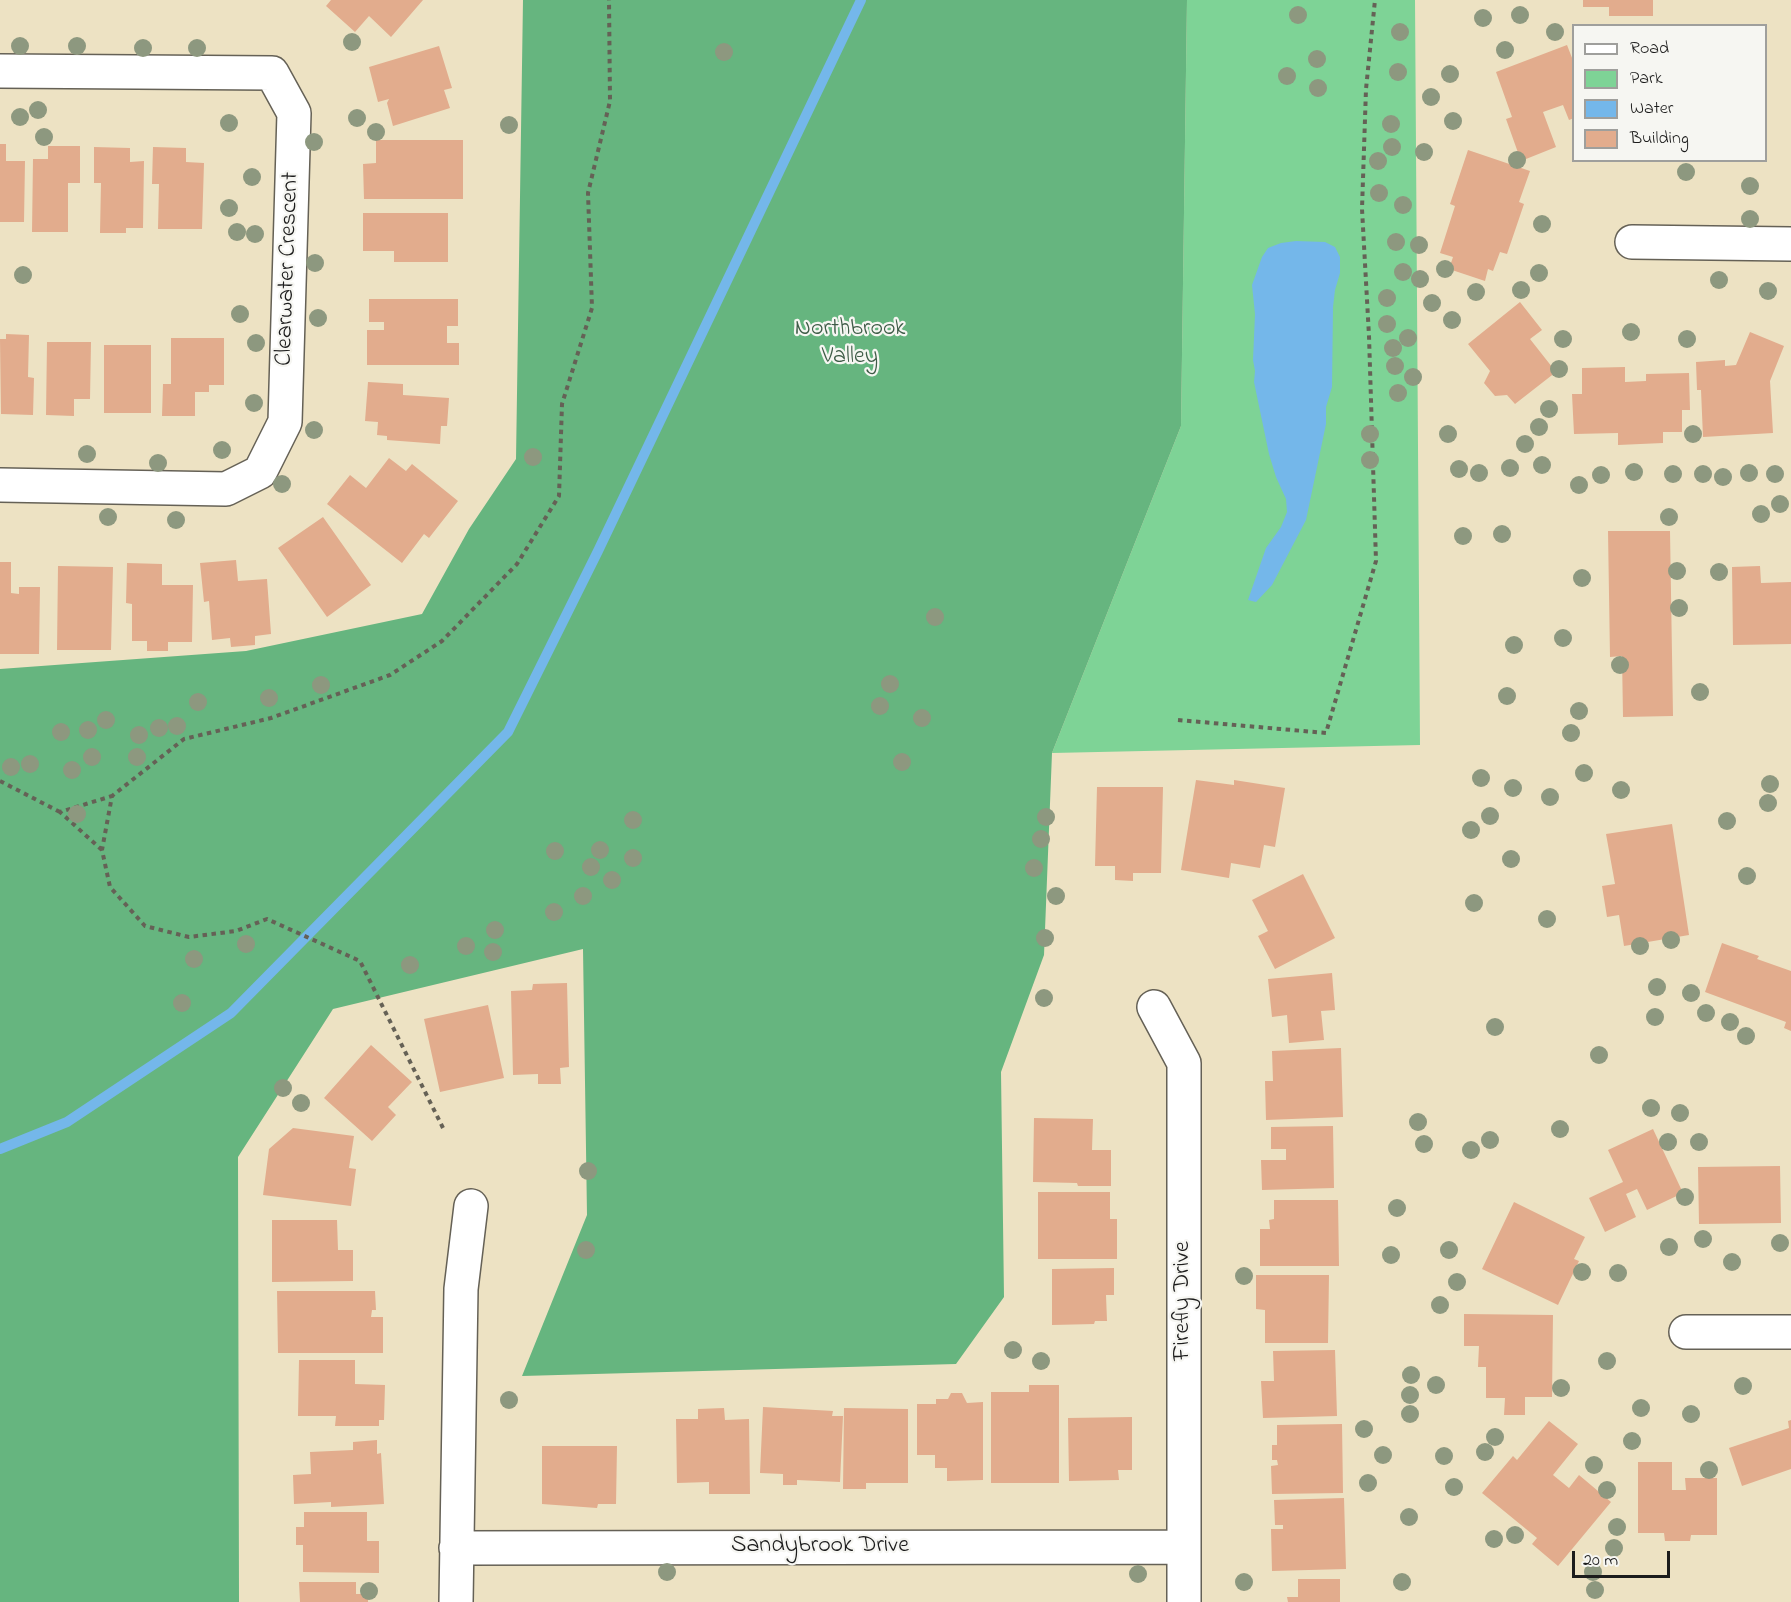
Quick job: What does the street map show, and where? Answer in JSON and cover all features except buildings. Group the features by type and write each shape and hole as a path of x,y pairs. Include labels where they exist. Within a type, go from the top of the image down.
{"street":[{"name":"Clearwater Crescent","path":"0,71 272,73 294,113 285,422 260,472 226,489 0,485"},
{"path":"1632,242 1791,244"},
{"name":"Firefly Drive","path":"1154,1006 1184,1063 1184,1602"},
{"path":"456,1602 461,1289 471,1206"},
{"path":"1686,1332 1791,1332"},
{"name":"Sandybrook Drive","path":"456,1548 1184,1547"}],"path":[{"path":"60,812 112,796 184,739 271,718 390,675 442,641 517,564 559,496 562,404 592,309 588,193 610,100 609,0"},
{"path":"1178,720 1326,733 1376,561 1369,336 1362,209 1366,89 1375,0"},
{"path":"0,781 60,812 102,850"},
{"path":"112,796 102,850 110,887 145,926 189,937 236,931 267,919 360,962 443,1128"}],"green space":[{"name":"Northbrook Valley","path":"523,0 1187,0 1181,426 1052,753 1044,955 1001,1072 1004,1297 956,1364 522,1376 587,1215 583,949 333,1009 238,1157 239,1602 0,1602 0,669 246,651 422,614 469,529 516,459"},
{"path":"1187,0 1415,0 1420,745 1052,753 1181,426"}],"water":[{"path":"1296,241 1325,242 1335,247 1340,257 1340,273 1333,307 1332,387 1326,407 1326,424 1306,520 1272,585 1256,602 1248,600 1266,548 1281,527 1287,512 1286,499 1269,454 1254,382 1255,314 1252,285 1262,257 1268,248"}],"waterway":[{"path":"0,1149 67,1122 231,1013 508,732 598,551 861,0"}]}
